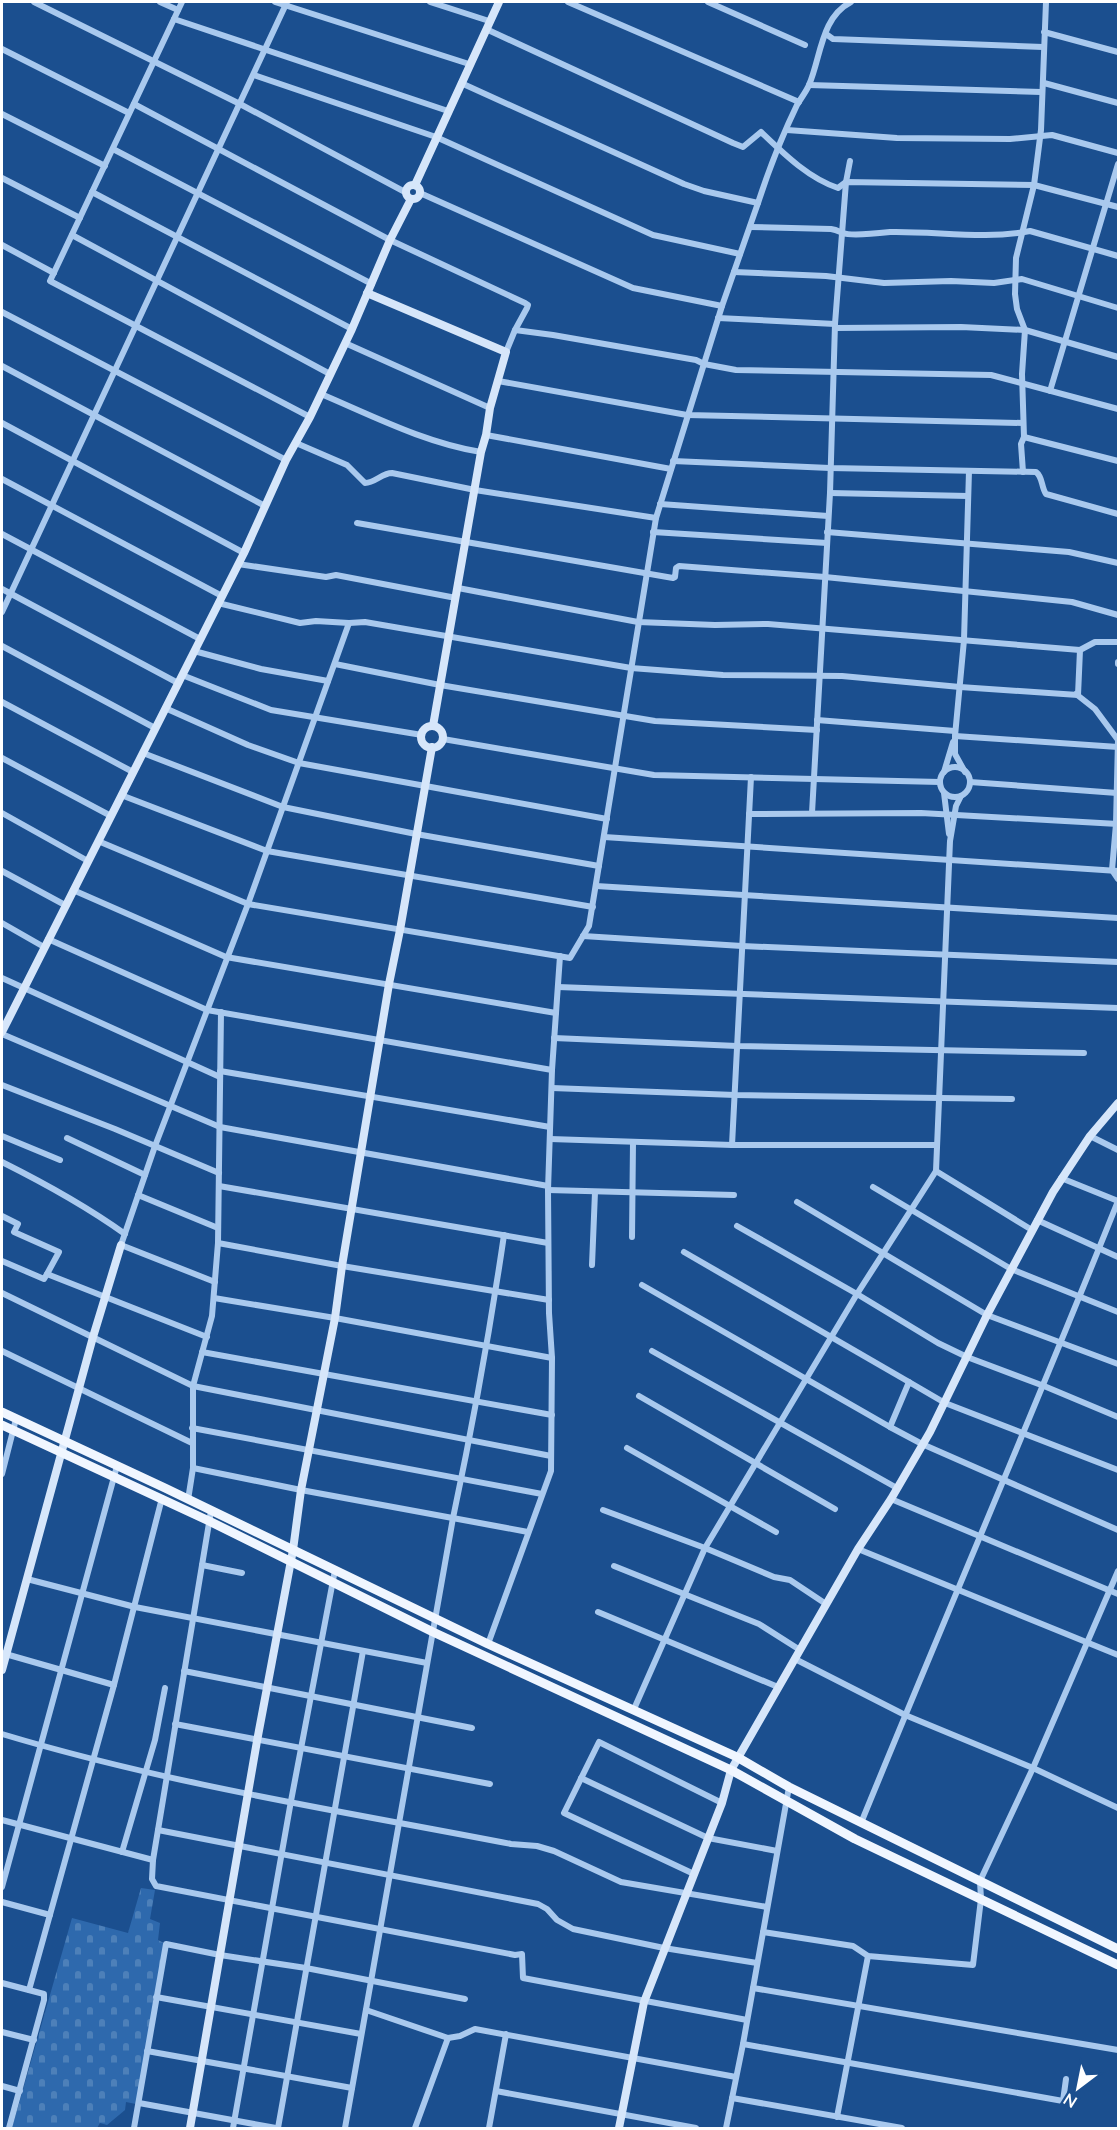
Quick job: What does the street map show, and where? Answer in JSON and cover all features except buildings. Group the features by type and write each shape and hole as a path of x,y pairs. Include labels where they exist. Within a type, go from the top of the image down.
{"main road":[{"path":"2,1033 238,564 286,460 310,417 372,284 410,185 415,184 499,2"},
{"path":"408,195 418,197 419,188 415,184"},
{"path":"367,294 506,352 490,408 481,452 433,726"},
{"path":"433,726 441,730 443,739 440,744 432,747 424,743 422,735 427,727 433,726"},
{"path":"190,2128 257,1741 291,1562 301,1490 335,1318 389,984 432,747"},
{"path":"619,2128 644,2002 722,1803 737,1757 858,1549 891,1499 945,1403 1037,1220 1090,1136 1119,1103"},
{"path":"2,1670 4,1653 121,1245"},
{"path":"2,1412 488,1644 737,1757 789,1787 1119,1949"},
{"path":"2,1425 209,1521 433,1632 731,1770 855,1839 1119,1965"}],"street":[{"path":"34,2 240,104 408,195"},
{"path":"160,2 178,10"},
{"path":"182,2 50,281 310,417"},
{"path":"274,2 286,3 469,64"},
{"path":"430,2 487,25 743,147 761,132 825,184 838,188 846,182 1034,185 1119,207"},
{"path":"568,2 799,102"},
{"path":"708,2 722,4 805,45"},
{"path":"98,841 248,904 570,958 590,926 646,573 660,504 718,318 778,148 809,85 818,52 833,17 842,6 851,2"},
{"path":"1023,471 1021,444 1024,437 1022,383 1025,330 1017,309 1016,258 1034,185 1040,136 1046,2"},
{"path":"2,612 199,194 286,3"},
{"path":"174,19 448,111"},
{"path":"1044,32 1119,52"},
{"path":"826,34 833,39 1043,46"},
{"path":"2,49 129,113"},
{"path":"254,75 436,137 653,235 740,254"},
{"path":"1044,82 1119,103"},
{"path":"461,83 684,184 704,191 758,203"},
{"path":"809,85 1041,92"},
{"path":"134,104 390,240 525,303 528,305 527,308 514,330 506,352"},
{"path":"2,114 105,166"},
{"path":"787,130 897,138 1010,139 1052,135 1119,153"},
{"path":"113,149 372,284"},
{"path":"812,813 830,493 832,373 846,182 850,161"},
{"path":"1050,391 1119,164"},
{"path":"2,178 80,218"},
{"path":"92,192 352,329"},
{"path":"420,193 633,288 722,306"},
{"path":"750,227 831,229 843,233 988,235 1030,231 1119,256"},
{"path":"72,235 330,374"},
{"path":"2,245 54,273"},
{"path":"734,272 826,276 884,284 951,281 994,283 1022,279 1119,308"},
{"path":"2,312 286,460"},
{"path":"718,318 835,326 1025,330 1119,357"},
{"path":"514,330 553,334 696,360 704,364 736,370 991,375 1119,409"},
{"path":"345,343 490,408"},
{"path":"2,366 265,506"},
{"path":"498,381 687,415 1023,423"},
{"path":"321,394 434,441 481,452"},
{"path":"2,423 243,553"},
{"path":"486,435 671,469"},
{"path":"1024,437 1119,461"},
{"path":"296,443 347,465 365,483 392,472 475,490 656,518"},
{"path":"673,460 830,468 1023,471 1039,473 1041,486 1047,494 1119,514"},
{"path":"634,1709 705,1548 857,1293 936,1171 937,1098 950,841 961,796 969,788 970,782 955,754 964,640 969,471"},
{"path":"2,479 220,599 300,623 365,622 631,668 723,675 842,676 960,687 1076,694 1095,709 1118,742 1115,871 1119,879"},
{"path":"830,493 968,496"},
{"path":"660,504 828,516"},
{"path":"357,523 673,578 679,566 825,577 1072,602 1119,615"},
{"path":"653,532 826,543"},
{"path":"827,532 1069,552 1119,563"},
{"path":"2,534 200,639"},
{"path":"238,564 326,577 336,575 456,598"},
{"path":"458,588 639,622 715,625 768,624 1080,650 1095,642 1119,642"},
{"path":"2,589 180,679 271,710 422,735"},
{"path":"215,1282 121,1245 154,1146 248,904 349,623"},
{"path":"2,646 155,728"},
{"path":"1076,694 1078,695 1080,650"},
{"path":"194,651 261,669 328,681"},
{"path":"335,664 440,685 654,721 817,730"},
{"path":"2,702 133,772"},
{"path":"165,708 248,745 299,763 607,819"},
{"path":"818,720 955,733 1118,742"},
{"path":"950,841 944,793 940,782 955,733"},
{"path":"443,739 654,775 940,782"},
{"path":"142,753 283,807 416,834 599,866"},
{"path":"2,758 111,816"},
{"path":"944,772 955,767 965,772"},
{"path":"732,1145 751,777"},
{"path":"970,782 1117,793"},
{"path":"944,793 955,797 961,796"},
{"path":"121,795 267,850 593,907"},
{"path":"2,813 88,861"},
{"path":"749,814 946,813 1117,824"},
{"path":"604,837 1115,871"},
{"path":"2,871 65,905"},
{"path":"596,886 1119,918"},
{"path":"73,890 226,957 556,1012"},
{"path":"2,923 207,1010 552,1070"},
{"path":"584,936 742,946 1119,962"},
{"path":"488,1644 551,1471 552,1358 548,1188 552,1070 560,956"},
{"path":"2,978 23,990 220,1074 550,1127"},
{"path":"558,987 1119,1008"},
{"path":"188,1500 194,1468 193,1386 212,1316 218,1243 221,1012"},
{"path":"2,1033 220,1127 548,1188 734,1195"},
{"path":"554,1038 737,1046 1084,1053"},
{"path":"2,1085 219,1173"},
{"path":"552,1088 735,1095 1012,1099"},
{"path":"2,1136 60,1160"},
{"path":"1090,1136 1119,1150"},
{"path":"68,1138 145,1175"},
{"path":"550,1139 732,1145 936,1145"},
{"path":"632,1237 633,1142"},
{"path":"2,1162 99,1216 125,1234"},
{"path":"936,1171 1032,1230"},
{"path":"861,1823 1025,1433 1119,1201 1062,1178"},
{"path":"219,1186 548,1243"},
{"path":"873,1187 1011,1269 1119,1312"},
{"path":"592,1265 595,1191"},
{"path":"138,1195 218,1228"},
{"path":"797,1202 987,1316 1119,1364"},
{"path":"2,1216 18,1224 14,1232 59,1252 44,1279 2,1261"},
{"path":"1037,1220 1119,1257"},
{"path":"737,1226 967,1357 1119,1417"},
{"path":"345,2128 453,1518 496,1291 504,1235"},
{"path":"218,1243 549,1300"},
{"path":"684,1252 945,1403 1119,1470"},
{"path":"47,1274 207,1337"},
{"path":"642,1286 922,1444 1119,1530"},
{"path":"2,1293 193,1386 551,1456"},
{"path":"214,1298 552,1358"},
{"path":"2,1351 192,1443"},
{"path":"652,1351 897,1488"},
{"path":"202,1352 552,1415"},
{"path":"890,1427 909,1382"},
{"path":"639,1396 835,1509"},
{"path":"2,1474 16,1419"},
{"path":"192,1428 542,1494"},
{"path":"627,1448 776,1532"},
{"path":"2,1887 117,1466"},
{"path":"194,1468 528,1532"},
{"path":"29,1990 114,1685 165,1488"},
{"path":"891,1499 1119,1594"},
{"path":"211,1510 153,1860 152,1879 156,1886 515,1955 522,1954 523,1978 747,2020"},
{"path":"603,1510 705,1548 774,1577 790,1580 826,1604"},
{"path":"858,1549 1119,1655"},
{"path":"202,1565 242,1573"},
{"path":"614,1566 759,1624 800,1650"},
{"path":"234,2125 262,1960 335,1570"},
{"path":"763,1932 853,1946 868,1956 973,1965 981,1899 980,1881 1033,1768 1119,1571"},
{"path":"27,1579 135,1607 428,1663"},
{"path":"598,1612 778,1687"},
{"path":"139,2103 234,2125 277,2128 363,1651"},
{"path":"4,1653 114,1685"},
{"path":"795,1659 905,1715 1033,1768 1119,1808"},
{"path":"184,1671 472,1728"},
{"path":"122,1852 155,1740 165,1688"},
{"path":"176,1724 490,1784"},
{"path":"2,1734 93,1760 167,1776 511,1844 537,1846 554,1851 621,1882 767,1907"},
{"path":"694,1874 564,1813 599,1742 722,1803"},
{"path":"581,1778 708,1838 777,1851"},
{"path":"726,2128 789,1787"},
{"path":"2,1820 153,1860"},
{"path":"158,1830 538,1904 547,1909 557,1920 573,1929 664,1948 757,1963"},
{"path":"2,1902 50,1916"},
{"path":"134,2128 166,1944 465,1999"},
{"path":"837,2117 868,1956"},
{"path":"2,1983 44,1994 34,2040 9,2128"},
{"path":"753,1988 1119,2050"},
{"path":"156,1997 361,2034"},
{"path":"366,2010 448,2038 476,2030 506,2034 736,2077"},
{"path":"2,2032 34,2040"},
{"path":"489,2128 506,2034"},
{"path":"415,2128 448,2038"},
{"path":"743,2044 1063,2100 1066,2079"},
{"path":"147,2051 352,2088"},
{"path":"2,2086 20,2091"},
{"path":"496,2091 696,2128"},
{"path":"732,2098 902,2128"}],"green space":[{"path":"141,1888 155,1890 150,1919 160,1923 158,1940 164,1943 136,2104 126,2102 125,2110 107,2125 100,2123 97,2128 12,2128 72,1918 128,1933"}]}
